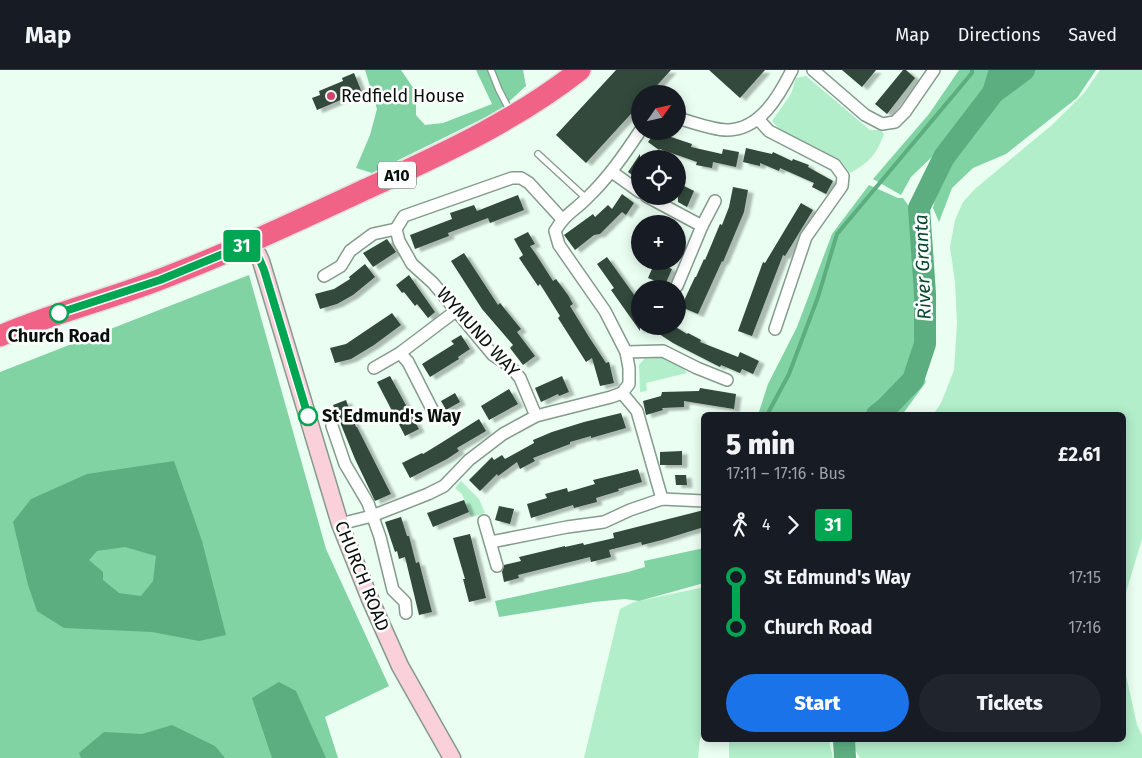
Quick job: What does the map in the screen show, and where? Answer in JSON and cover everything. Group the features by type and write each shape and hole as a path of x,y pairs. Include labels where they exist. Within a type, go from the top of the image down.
{"highway":[{"name":"A10","path":"0,336 43,318 160,280 252,242 461,144 513,117 550,93 580,70"}],"street":[{"path":"686,120 727,130 744,126 758,119 782,89 792,70"},
{"path":"813,70 866,115 882,124 895,122 905,112 934,70"},
{"path":"758,119 769,131 835,165 843,176 842,186 806,237 775,329"},
{"path":"340,524 372,516 444,486 469,460 503,434 536,416 622,393 629,384 626,352 604,312 559,245 555,231 562,219 587,199 612,172 634,140"},
{"path":"612,172 631,186"},
{"path":"324,276 341,266 350,251 373,234 396,229 404,216 512,178 521,178 529,182 562,219"},
{"path":"680,280 702,226 715,202"},
{"path":"663,205 702,226"},
{"name":"WYMUND WAY","path":"396,229 399,241 412,264 433,283 493,355 511,367 520,378 536,416"},
{"name":"CHURCH ROAD","path":"252,242 264,270 340,524 370,599 400,666 452,758"},
{"path":"374,368 400,353 457,310"},
{"path":"626,352 663,351 727,380"},
{"path":"400,353 408,362 436,417"},
{"path":"622,393 637,411 662,499"},
{"path":"332,426 345,464 368,502 380,537 393,590 404,602 406,613"},
{"path":"490,542 604,522 630,510 662,499 701,501"},
{"path":"484,521 497,566"}],"lane":[{"path":"491,70 513,117"},
{"path":"538,154 587,199"}],"shaded area":[{"path":"365,70 401,70 416,92 416,115 425,125 443,123 492,104 476,70 523,70 526,86 503,107 484,118 372,173 356,168 370,135 377,109"},
{"path":"959,70 1096,70 1077,98 1006,154 973,168 952,188 939,222 933,208 941,169 937,152 911,177 901,195 873,179 929,114"},
{"path":"1100,70 1142,70 1142,539 1126,592 1126,412 935,412 941,403 954,370 957,323 955,282 950,247 955,220 963,202 976,188 1052,125 1084,93"},
{"path":"806,76 870,130 881,130 884,134 871,157 863,165 850,173 841,161 781,131 772,121 791,94 796,78"},
{"path":"869,185 898,198 903,198 916,216 923,313 917,362 926,382 904,412 759,412 768,384 797,327 832,234"},
{"path":"249,275 326,549 389,686 325,717 338,758 0,758 0,372"},
{"path":"660,356 684,369 687,373 646,383 647,391 640,392 639,365 646,357"},
{"path":"174,461 202,541 226,635 199,641 152,632 64,628 37,611 28,585 13,522 31,499 87,474","holes":["125,547 156,556 153,581 141,596 119,593 103,580 103,572 89,560 97,551"]},
{"path":"461,481 479,499 485,513 471,517 462,494 455,488"},
{"path":"701,549 701,584 639,601 625,599 594,602 499,617 495,601 628,572 645,567 644,561"},
{"path":"701,588 701,737 698,758 584,758 620,609 634,602"},
{"path":"1126,675 1137,725 1142,735 1142,758 860,758 852,745 853,742 1126,742"},
{"path":"279,682 296,691 326,758 272,758 252,698"},
{"path":"172,725 215,746 225,758 81,758 79,753 104,732 142,734"},
{"path":"729,742 829,742 833,758 729,758"}],"building":[{"path":"616,70 671,70 657,85 631,85 631,114 586,163 556,135"},
{"path":"709,70 765,70 740,98"},
{"path":"842,70 876,70 862,87"},
{"path":"903,70 906,70 915,78 887,114 875,104"},
{"path":"354,73 363,95 351,100 350,96 317,110 312,98 320,95 319,91 343,81 342,78"},
{"path":"649,140 680,140 692,144 691,147 722,154 723,149 739,152 736,167 713,162 712,168 696,165 697,162 686,158 686,150 659,150 648,142"},
{"path":"746,148 772,154 773,152 792,161 793,159 809,165 808,167 833,181 826,194 812,187 814,183 780,168 779,171 760,163 760,166 743,162"},
{"path":"686,187 694,191 687,207 683,205 686,205"},
{"path":"733,187 748,190 744,212 698,314 686,309 686,296 705,260 720,224 722,225 729,207"},
{"path":"622,194 631,201 631,205 633,205 626,215 622,212 600,234 594,235 575,250 564,235 593,214 595,217 608,205 612,209"},
{"path":"518,195 524,210 490,223 488,218 448,233 449,236 415,249 410,235 452,219 450,213 474,205 477,211"},
{"path":"801,203 813,210 785,256 783,255 752,336 738,331 763,262 765,263"},
{"path":"528,232 535,244 530,246 553,281 556,279 568,295 573,304 570,306 606,363 609,362 614,383 600,386 592,358 586,362 558,318 560,316 540,284 538,286 519,258 523,255 514,239"},
{"path":"387,239 396,252 373,267 363,253"},
{"path":"464,253 498,305 500,303 521,329 517,332 535,356 523,365 510,348 513,345 482,309 451,261"},
{"path":"607,257 631,290 631,318 611,290 614,288 597,264"},
{"path":"365,264 375,277 353,295 337,304 320,309 315,294 334,289 350,279 349,277"},
{"path":"652,270 672,270 667,280 648,278"},
{"path":"409,275 435,312 428,318 417,304 415,306 396,285"},
{"path":"392,313 401,325 351,359 335,363 330,348 346,344"},
{"path":"688,333 701,340 700,342 738,357 740,352 759,361 753,374 742,369 740,373 721,365 720,367 661,335 686,335"},
{"path":"461,335 470,349 458,357 459,359 430,377 422,364 454,344 451,341"},
{"path":"390,376 419,429 405,436 377,382"},
{"path":"562,376 569,392 559,396 558,394 541,402 535,388"},
{"path":"700,388 736,394 734,409 684,401 684,407 662,408 663,410 646,415 643,401 661,396 662,392 699,391"},
{"path":"509,389 518,404 489,420 481,406"},
{"path":"455,393 460,402 446,410 441,401"},
{"path":"346,400 356,427 391,494 375,501 333,405"},
{"path":"621,413 626,428 570,442 570,444 533,458 535,461 520,469 517,462 498,476 497,474 480,491 469,480 492,457 494,460 502,455 505,459 534,443 533,440 552,432"},
{"path":"479,419 486,431 457,448 459,451 447,459 410,478 402,463 423,454"},
{"path":"682,451 682,465 660,465 660,452"},
{"path":"638,469 642,482 596,498 597,502 574,508 573,505 531,518 527,504 547,498 545,494 567,488 568,492 595,484 593,480"},
{"path":"675,475 686,475 687,485 676,485"},
{"path":"464,500 469,512 433,527 427,513"},
{"path":"499,506 514,509 510,524 495,520"},
{"path":"701,511 701,528 642,545 641,542 609,550 611,557 591,562 590,557 518,575 519,578 504,582 502,572 504,565 521,561 519,557 565,546 583,543 584,545 614,538 613,533"},
{"path":"401,517 407,536 409,536 416,563 419,562 432,612 419,615 405,557 399,559 397,551 395,552 385,522"},
{"path":"470,534 486,598 469,602 463,579 465,579 453,538"}],"waterway":[{"path":"769,412 789,374 818,297 837,234 972,73 972,70"},
{"name":"River Granta","path":"881,412 913,380 925,344 925,294 919,208 944,157 993,93 1000,70"},
{"name":"River Granta","path":"993,93 1024,70"},
{"name":"River Granta","path":"844,742 845,758"}],"bus line":[{"name":"31","path":"59,313 160,280 252,242 264,270 308,416"}],"place":[{"name":"Redfield House","path":"331,96"},
{"name":"Church Road","path":"59,313"},
{"name":"St Edmund's Way","path":"308,416"}]}
